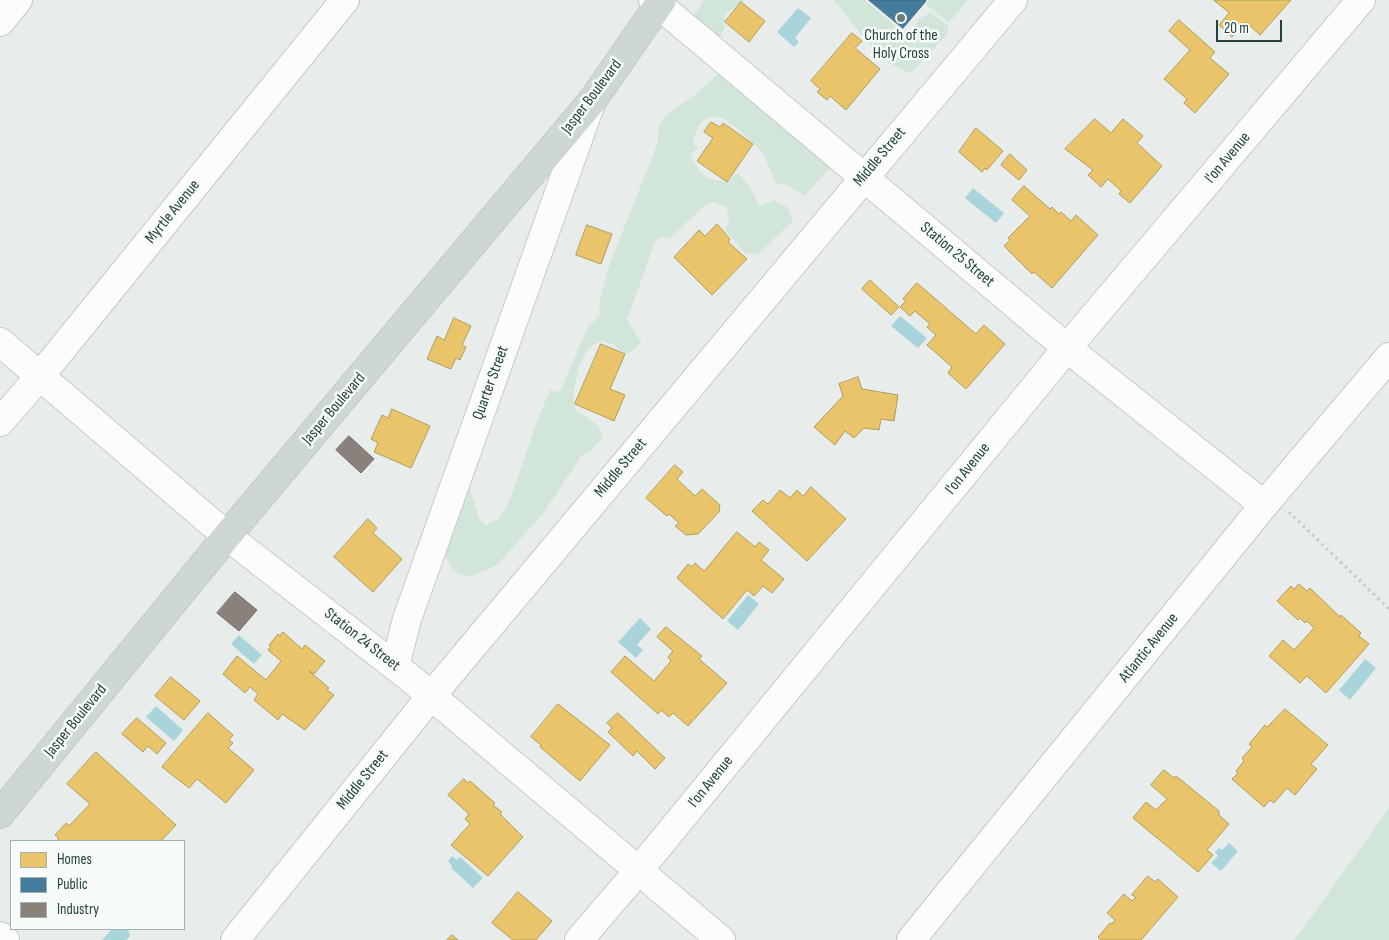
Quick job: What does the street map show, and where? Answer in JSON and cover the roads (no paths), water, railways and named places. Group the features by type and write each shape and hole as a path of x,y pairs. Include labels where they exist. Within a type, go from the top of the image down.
{"main road":[{"name":"Jasper Boulevard","path":"0,814 227,536 592,101 658,2"}],"street":[{"path":"0,22 18,0"},
{"name":"Myrtle Avenue","path":"0,422 40,376 345,0"},
{"name":"Middle Street","path":"234,940 432,695 863,177 1013,0"},
{"name":"I'on Avenue","path":"579,940 639,870 1067,348 1361,0"},
{"name":"Station 25 Street","path":"658,2 1067,348 1268,501"},
{"name":"Quarter Street","path":"395,666 407,619 592,101"},
{"name":"Station 24 Street","path":"0,342 227,536 432,695 721,940"},
{"name":"Atlantic Avenue","path":"911,940 1268,501 1389,357"},
{"path":"0,936 5,940"}],"water":[{"path":"798,8 811,18 795,38 799,42 794,47 777,32"},
{"path":"973,188 1004,213 996,223 965,198"},
{"path":"900,316 927,338 918,348 891,326"},
{"path":"748,595 759,604 738,630 727,621"},
{"path":"640,618 651,629 637,645 643,650 636,658 618,642"},
{"path":"239,635 262,655 254,664 231,644"},
{"path":"1365,659 1376,668 1350,700 1339,690"},
{"path":"156,706 183,730 174,741 146,717"},
{"path":"1229,843 1238,851 1221,871 1211,863 1218,856 1215,852 1219,848 1222,850"},
{"path":"452,856 457,860 460,857 483,878 473,888 451,868 452,866 448,861"},
{"path":"111,930 128,930 130,936 126,940 102,940"}],"place":[{"name":"Church of the Holy Cross","path":"901,18"}]}
